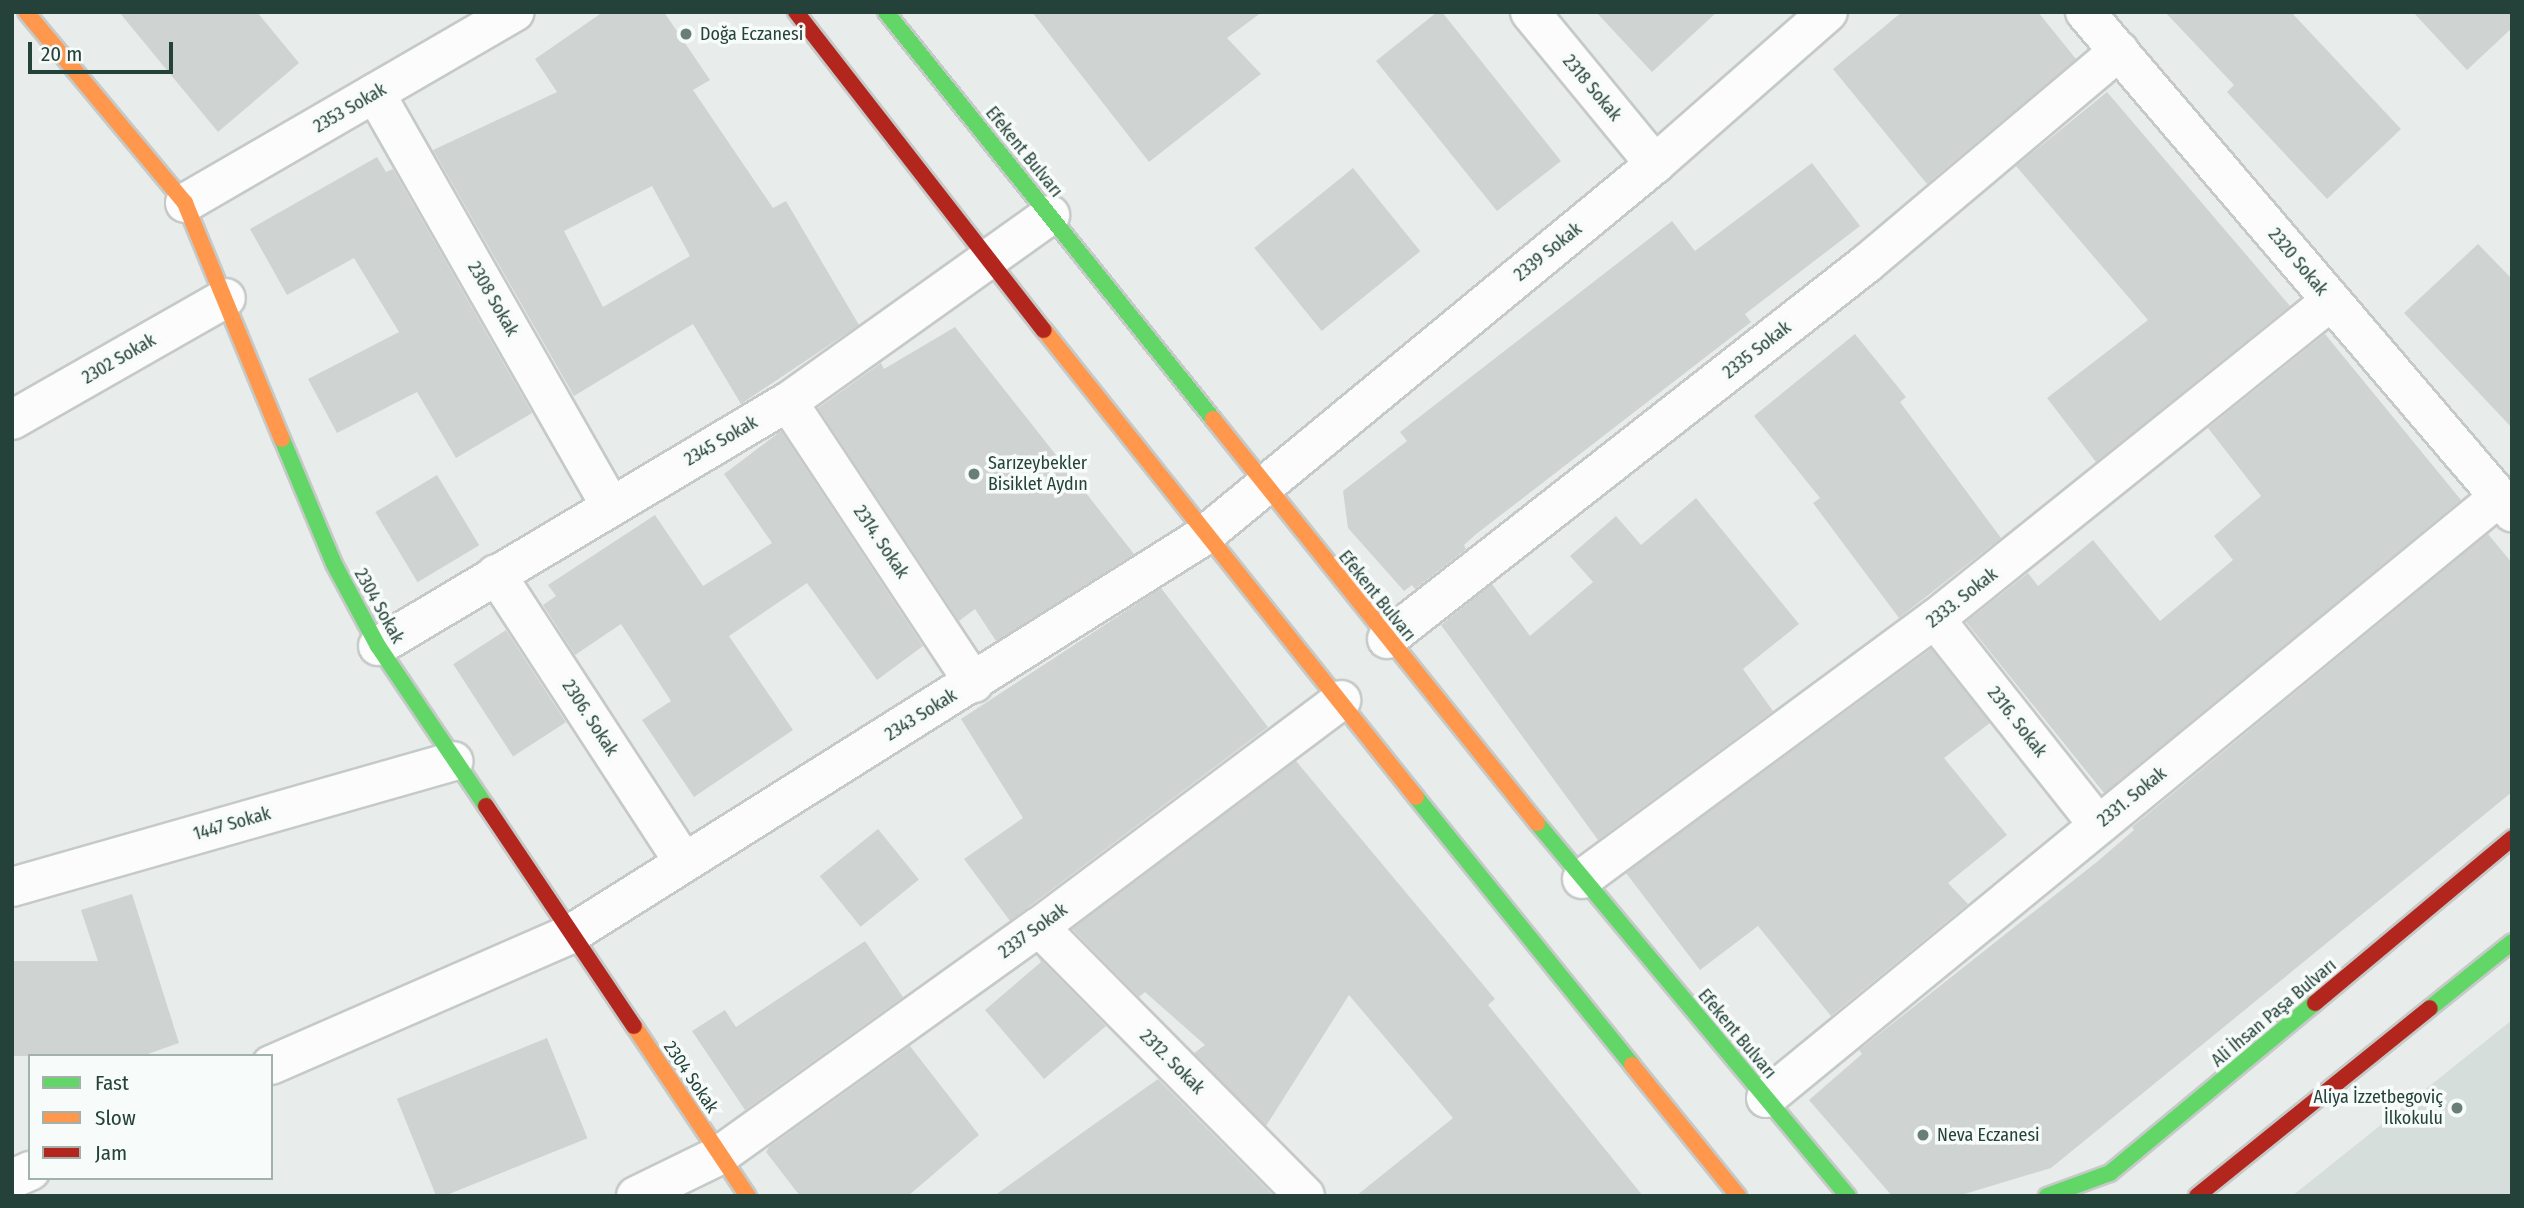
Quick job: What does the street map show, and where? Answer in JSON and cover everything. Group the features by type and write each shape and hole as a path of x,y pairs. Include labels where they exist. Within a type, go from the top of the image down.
{"street":[{"name":"2304 Sokak","path":"26,12 185,204 334,564 379,646 453,761 748,1196"},
{"name":"2353 Sokak","path":"185,204 515,12"},
{"path":"796,12 988,261 1205,535 1341,700 1738,1196"},
{"name":"Efekent Bulvarı","path":"886,12 1582,880 1848,1196"},
{"name":"2318 Sokak","path":"1530,12 1655,164"},
{"name":"2339 Sokak","path":"1264,486 1655,164 1828,12"},
{"name":"2320 Sokak","path":"2085,12 2505,504"},
{"name":"2335 Sokak","path":"1387,639 1866,264 2119,51"},
{"name":"2308 Sokak","path":"376,93 610,505"},
{"name":"2345 Sokak","path":"379,646 610,505 788,402 1050,215"},
{"name":"2302 Sokak","path":"12,420 226,298"},
{"name":"2333. Sokak","path":"1582,880 1936,619 2331,301"},
{"name":"2314. Sokak","path":"788,402 974,682"},
{"name":"2343 Sokak","path":"273,1064 571,934 1205,535 1264,486"},
{"name":"2331. Sokak","path":"1766,1098 2098,825 2505,504"},
{"name":"2306. Sokak","path":"496,574 684,862"},
{"name":"2316. Sokak","path":"1936,619 2098,825"},
{"name":"2337 Sokak","path":"636,1196 720,1155 1039,928 1341,700"},
{"name":"1447 Sokak","path":"12,887 453,761"},
{"name":"Ali İhsan Paşa Bulvarı","path":"2047,1196 2110,1173 2512,838"},
{"name":"2312. Sokak","path":"1039,928 1305,1196"},
{"path":"2197,1196 2512,942"}],"shaded area":[{"name":"Aliya İzzetbegoviç İlkokulu","path":"2512,1020 2512,1196 2292,1196"}],"building":[{"path":"119,12 257,12 299,63 218,132"},
{"path":"603,12 664,12 710,80 693,90 773,208 786,201 859,325 741,404 693,324 574,396 433,150 557,92 535,59","holes":["652,186 690,256 603,307 564,231"]},
{"path":"1032,12 1262,12 1227,38 1261,74 1149,162"},
{"path":"1437,12 1442,12 1561,161 1497,211 1376,61"},
{"path":"1596,12 1717,12 1652,72"},
{"path":"1902,12 2038,12 2076,59 1927,184 1833,69"},
{"path":"2165,12 2291,12 2401,129 2327,199 2227,92 2234,85"},
{"path":"2413,12 2512,12 2512,28 2467,70"},
{"path":"2107,92 2290,306 2096,462 2047,398 2148,320 2016,166"},
{"path":"377,157 386,172 393,169 532,413 456,458 417,392 337,433 308,379 399,332 354,258 287,295 250,229"},
{"path":"1812,163 1860,226 1745,314 1751,322 1475,535 1464,545 1466,549 1415,589 1412,585 1404,591 1348,528 1343,491 1407,441 1400,432 1672,221 1695,251"},
{"path":"1353,168 1420,251 1322,331 1254,248"},
{"path":"2478,244 2512,279 2512,428 2404,313"},
{"path":"955,327 1134,554 996,641 975,609 959,621 818,408 881,363 884,369"},
{"path":"1855,334 1906,397 1900,402 2001,538 1899,618 1813,503 1820,498 1754,416"},
{"path":"2325,334 2461,500 2104,793 1966,622 2028,573 2038,586 2093,540 2160,621 2233,560 2214,536 2261,496 2208,428"},
{"path":"781,431 923,646 877,680 807,583 729,636 793,730 694,797 642,720 671,701 621,624 575,655 543,605 556,596 548,585 655,515 703,586 772,543 724,474"},
{"path":"437,475 479,545 418,582 375,512"},
{"path":"1696,498 1799,624 1743,669 1773,711 1598,840 1441,625 1492,584 1530,636 1593,582 1570,556 1616,516 1641,545"},
{"path":"2488,534 2512,563 2512,792 2051,1168 1958,1196 1892,1196 1809,1100 1862,1054 1859,1050 2098,861 2134,830 2132,827"},
{"path":"1161,588 1268,727 1010,921 964,859 1023,818 961,719"},
{"path":"506,630 566,722 513,757 453,664"},
{"path":"1931,649 1990,723 1944,758 2007,835 1948,883 1968,904 1831,1016 1758,926 1700,970 1626,873"},
{"path":"1296,761 1495,999 1488,1005 1643,1196 1356,1196 1453,1118 1349,995 1266,1126 1194,1053 1205,1045 1145,992 1139,997 1072,929"},
{"path":"878,829 919,880 861,927 820,876"},
{"path":"132,894 179,1043 148,1054 12,1056 12,961 98,961 81,910"},
{"path":"865,941 903,997 745,1110 692,1031 725,1010 736,1027"},
{"path":"1037,956 1106,1026 1044,1079 985,1010 1041,962"},
{"path":"547,1038 587,1138 444,1196 436,1196 397,1099"},
{"path":"910,1046 979,1135 908,1196 800,1196 766,1152 769,1147"},
{"path":"1158,1079 1274,1196 994,1196 1072,1140"}],"traffic: fast":[{"path":"886,12 1213,419"},
{"path":"282,439 334,564 378,646 486,806"},
{"path":"1416,797 1632,1065"},
{"path":"1537,823 1848,1196"},
{"path":"2430,1008 2512,942"},
{"path":"2047,1196 2110,1173 2315,1003"}],"traffic: slow":[{"path":"26,12 185,203 282,439"},
{"path":"1044,330 1416,797"},
{"path":"1213,419 1537,823"},
{"path":"634,1026 748,1196"},
{"path":"1632,1065 1738,1196"}],"traffic: jam":[{"path":"796,12 1044,330"},
{"path":"486,806 634,1026"},
{"path":"2315,1003 2512,838"},
{"path":"2197,1196 2430,1008"}],"place":[{"name":"Doğa Eczanesi","path":"686,34"},
{"name":"Sarızeybekler Bisiklet Aydın","path":"974,474"},
{"name":"Aliya İzzetbegoviç İlkokulu","path":"2457,1108"},
{"name":"Neva Eczanesi","path":"1923,1135"}]}
